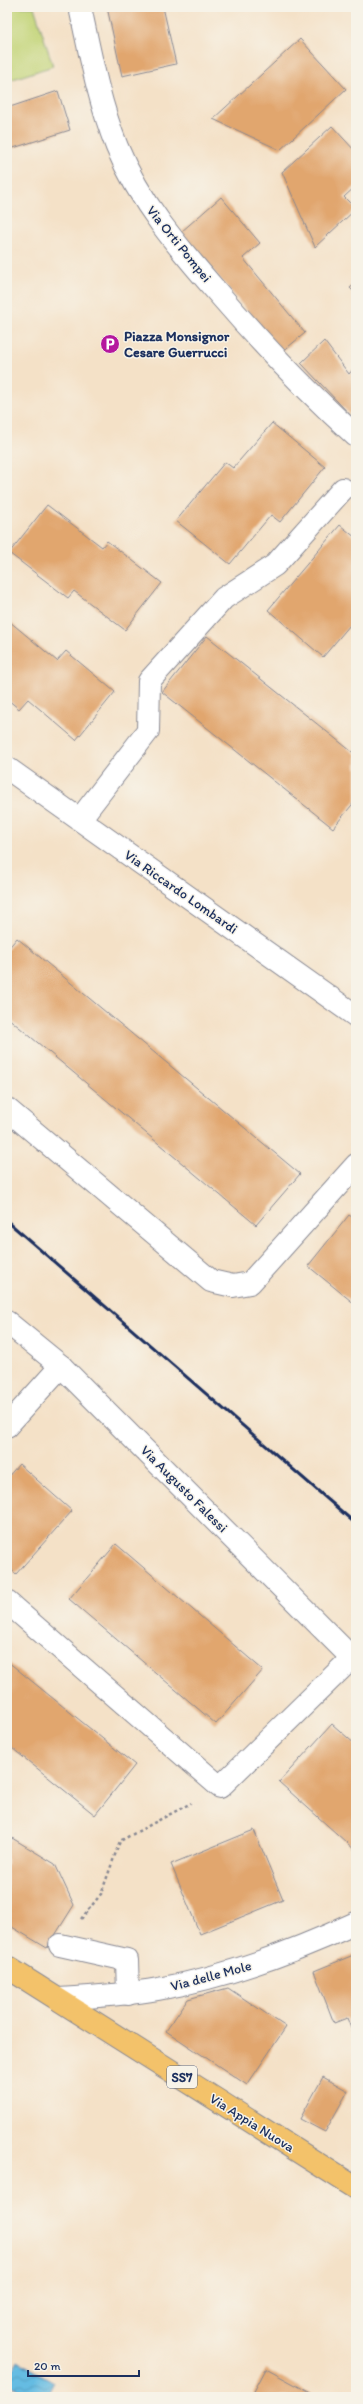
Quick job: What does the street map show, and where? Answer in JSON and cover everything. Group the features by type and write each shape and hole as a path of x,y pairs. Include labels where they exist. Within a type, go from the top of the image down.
{"main road":[{"name":"Via Appia Nuova","path":"7,1967 356,2188"}],"street":[{"name":"Via Orti Pompei","path":"80,7 109,125 127,168 149,209 174,242 260,341 356,436"},
{"path":"80,819 148,731 149,681 224,598 275,565 343,489"},
{"name":"Via Riccardo Lombardi","path":"7,768 356,1016"},
{"path":"7,1109 211,1281 233,1286 250,1283 356,1165"},
{"name":"Via Augusto Falessi","path":"7,1322 61,1366 354,1660"},
{"path":"7,1426 61,1366"},
{"path":"7,1602 220,1787 354,1660"},
{"name":"Via delle Mole","path":"59,1999 128,1994 186,1984 244,1968 356,1923"},
{"path":"60,1945 127,1960 128,1994"}],"path":[{"path":"60,1945 100,1894 120,1841 163,1818"}],"green space":[{"path":"7,7 34,7 53,66 7,81"}],"water":[{"path":"18,2361 54,2382 46,2397 33,2397 7,2382"}],"building":[{"path":"107,7 163,7 176,64 122,76"},
{"path":"300,39 346,89 280,150 213,119"},
{"path":"58,91 70,130 7,150 7,108"},
{"path":"332,126 356,152 356,186 344,197 356,209 315,247 282,172"},
{"path":"221,197 260,243 243,258 305,333 282,352 181,232"},
{"path":"356,283 356,294 350,288"},
{"path":"324,341 349,374 356,366 356,421 301,363"},
{"path":"272,423 325,467 280,522 271,515 230,564 176,521 225,462 233,468"},
{"path":"47,505 102,547 107,541 162,583 125,630 74,591 68,598 9,553"},
{"path":"340,525 356,538 356,618 323,657 268,610"},
{"path":"9,621 57,661 66,651 115,692 76,740 28,699 19,709 7,699 7,623"},
{"path":"207,636 356,755 356,800 333,828 162,692"},
{"path":"17,938 300,1174 256,1225 7,1017 7,950"},
{"path":"349,1215 356,1220 356,1305 308,1266"},
{"path":"19,1464 72,1511 16,1574 7,1566 7,1478"},
{"path":"116,1544 263,1670 216,1724 69,1599"},
{"path":"7,1661 135,1765 95,1815 7,1744"},
{"path":"332,1724 356,1745 356,1851 279,1782"},
{"path":"254,1830 283,1900 200,1934 171,1864"},
{"path":"12,1838 55,1864 74,1905 47,1948 7,1924 7,1846"},
{"path":"356,1954 356,2041 347,2018 334,2023 314,1971"},
{"path":"228,1988 286,2027 247,2085 166,2031 188,1999"},
{"path":"323,2077 348,2091 325,2132 300,2119"},
{"path":"266,2369 318,2397 251,2397"}],"railway":[{"path":"7,1221 356,1524"}],"place":[{"name":"Piazza Monsignor Cesare Guerrucci","path":"110,344"}]}
